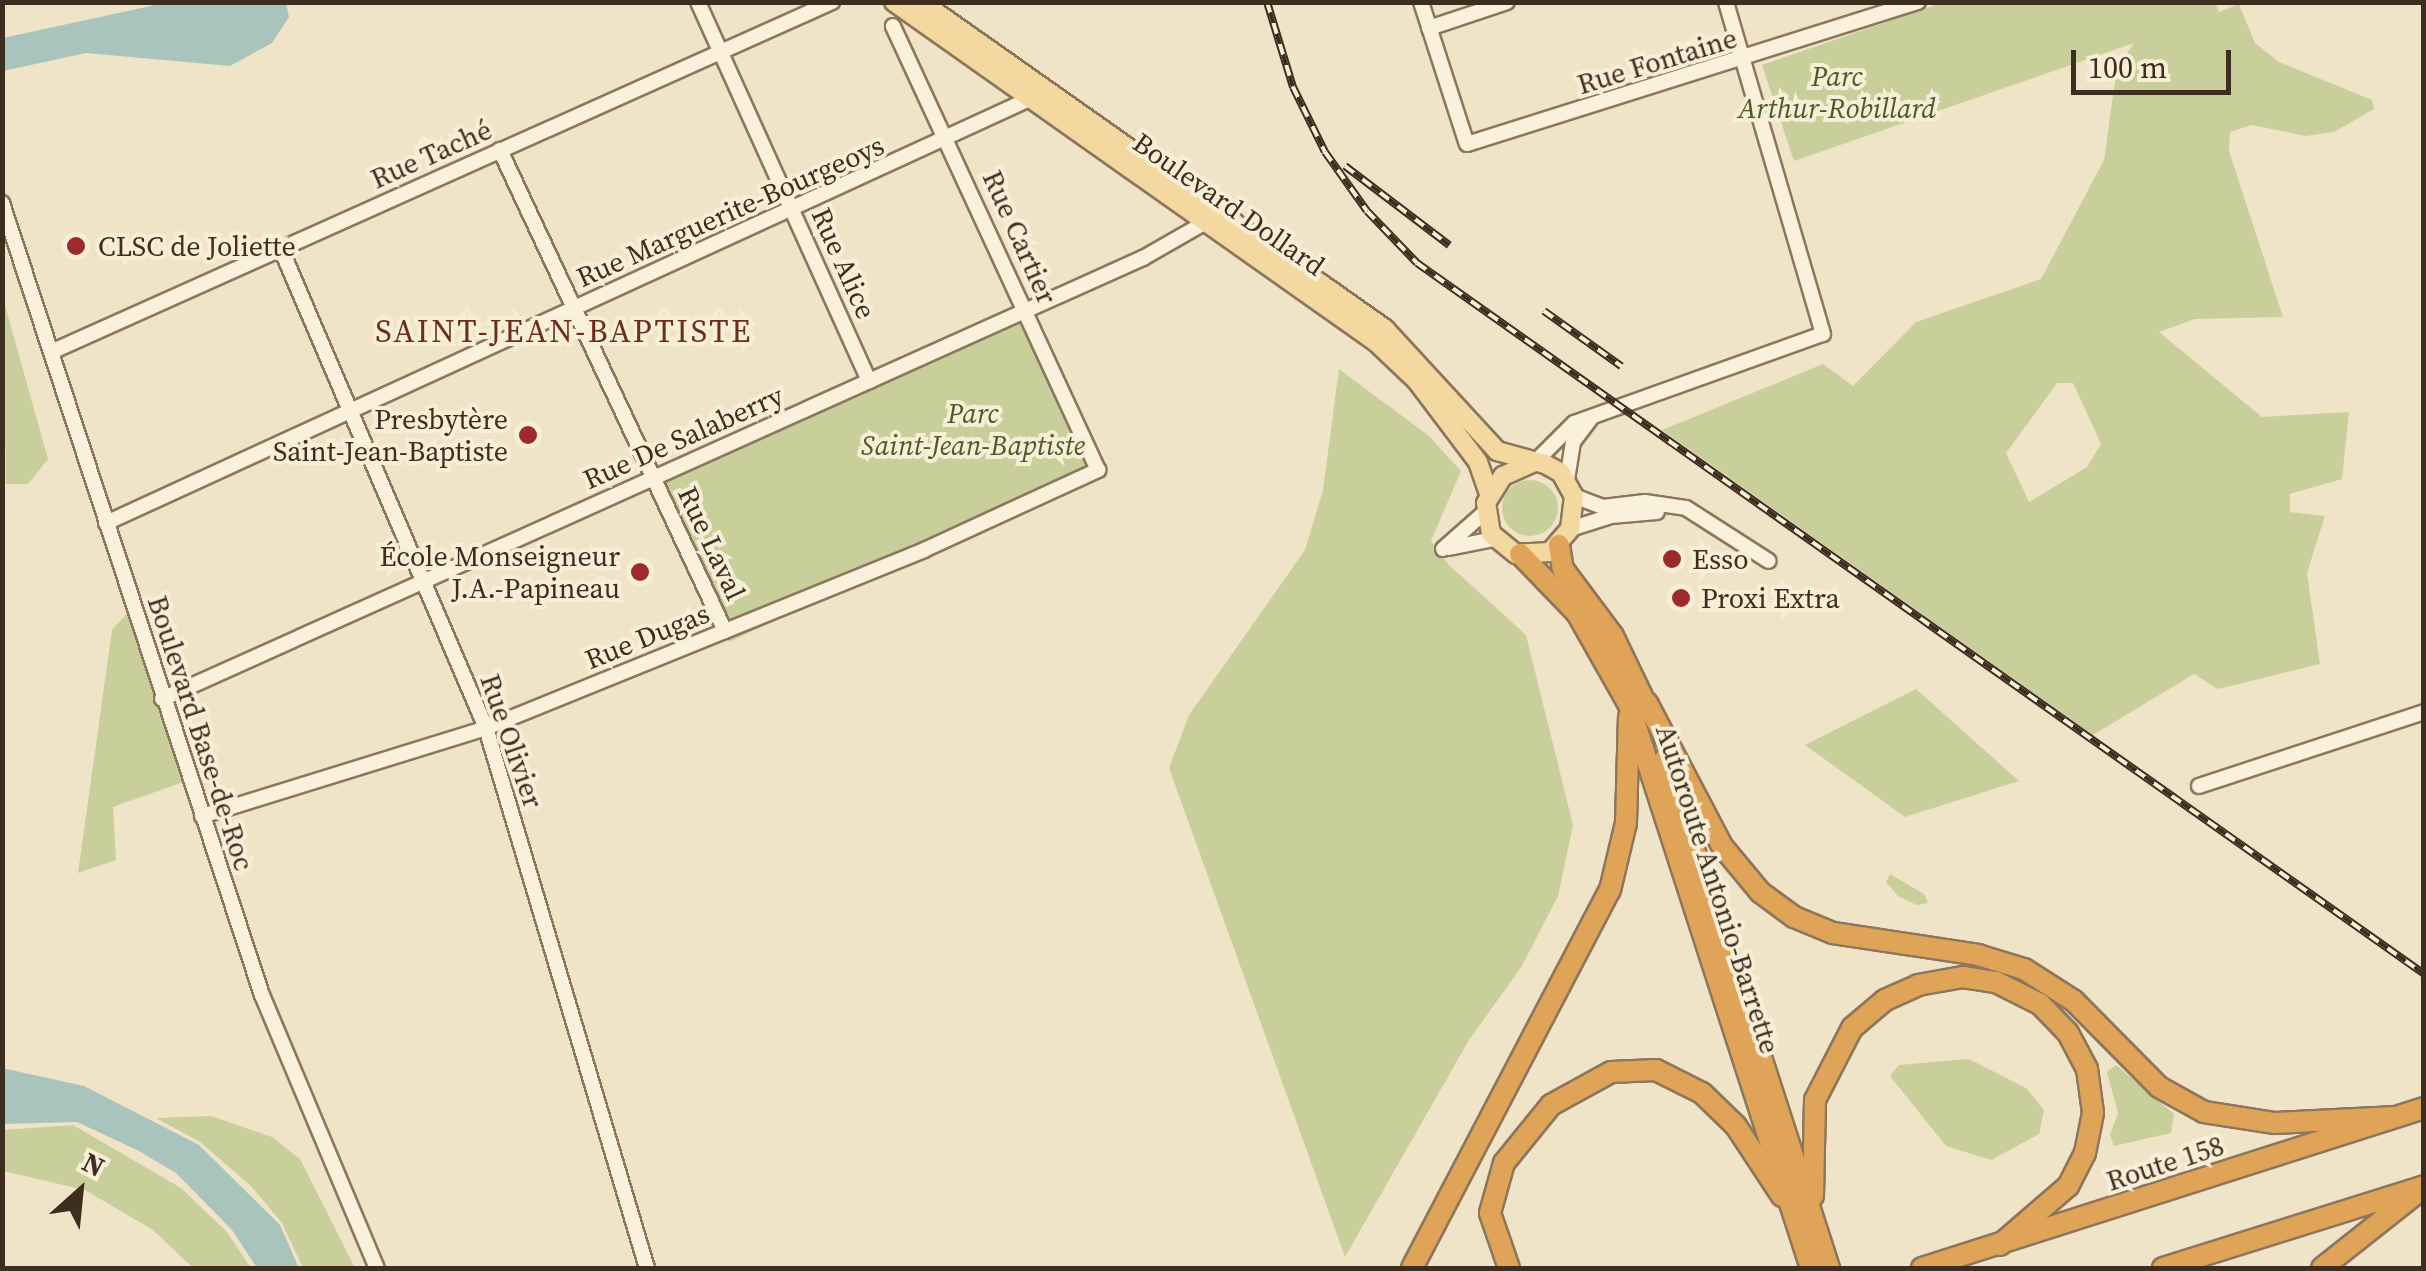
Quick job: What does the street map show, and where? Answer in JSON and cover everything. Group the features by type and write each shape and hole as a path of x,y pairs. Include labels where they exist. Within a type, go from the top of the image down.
{"highway":[{"name":"Autoroute Antonio-Barrette","path":"1564,537 1563,569 1613,636 1638,704 1804,1216 1829,1268"},
{"name":"Autoroute Antonio-Barrette","path":"1520,554 1578,613 1638,704"},
{"path":"1638,704 1734,864 1768,900 1804,922 2024,969 2074,1001 2159,1087 2204,1112 2275,1123 2396,1117"},
{"path":"1412,1268 1610,890 1626,823 1638,704"},
{"path":"1804,1216 1814,1110 1838,1046 1868,1013 1896,994 1940,979 1976,978 2015,990 2054,1016 2083,1060 2093,1102 2088,1144 2074,1177 2048,1208 2000,1245"},
{"path":"1509,1268 1490,1213 1504,1162 1551,1105 1620,1070 1665,1073 1711,1100 1804,1216"},
{"name":"Route 158","path":"1922,1268 2424,1108"},
{"path":"2163,1268 2424,1186"},
{"path":"2322,1268 2424,1186"},
{"name":"Autoroute Antonio-Barrette","path":"1804,1216 1811,1268"}],"main road":[{"name":"Boulevard Dollard","path":"894,2 1385,329 1492,446 1535,462"},
{"name":"Boulevard Dollard","path":"921,2 1038,95"},
{"name":"Boulevard Dollard","path":"1213,217 1394,357 1478,462 1487,503"},
{"path":"1535,462 1571,488 1564,537 1520,554 1494,539 1487,503 1503,476 1535,462"}],"street":[{"name":"Rue Alice","path":"698,2 869,381"},
{"name":"Rue Taché","path":"51,352 832,2"},
{"path":"1421,2 1429,28 1507,2"},
{"path":"1535,462 1568,426 1823,334 1726,2"},
{"name":"Rue Fontaine","path":"1429,28 1467,144 1744,61 1918,2"},
{"name":"Rue Cartier","path":"893,26 1098,470"},
{"name":"Rue Marguerite-Bourgeoys","path":"106,522 948,140 1038,95"},
{"name":"Rue Laval","path":"500,150 725,631"},
{"name":"Boulevard Base-de-Roc","path":"2,203 162,699 288,1064 377,1268"},
{"name":"Rue De Salaberry","path":"162,699 1026,311 1213,217"},
{"name":"Rue Olivier","path":"280,248 486,728 647,1268"},
{"path":"1592,417 1574,442 1571,488 1603,506 1671,504 1712,524 1769,561"},
{"name":"Rue Dugas","path":"202,816 486,728 725,631 1098,470"},
{"path":"1487,503 1443,549 1494,539"},
{"path":"1564,537 1644,512 1712,524"},
{"path":"2199,786 2424,712"}],"green space":[{"name":"Parc Arthur-Robillard","path":"2215,2 2219,12 2239,4 2255,43 2279,62 2372,100 2374,109 2334,132 2306,136 2252,125 2230,132 2229,151 2283,317 2195,319 2159,332 2262,417 2349,412 2342,479 2290,494 2290,512 2325,516 2307,573 2320,664 2218,689 2194,674 2093,735 1662,430 1823,364 1853,386 1916,322 2041,279 2104,160 2117,67 2134,43 1794,161 1762,65 1941,3","holes":["2057,383 2073,383 2101,444 2087,467 2029,502 2006,453"]},
{"path":"3,298 48,459 28,484 6,484"},
{"name":"Parc Saint-Jean-Baptiste","path":"1025,311 1099,470 729,642 655,483"},
{"path":"1339,369 1429,436 1461,471 1431,541 1449,565 1526,635 1573,825 1558,896 1522,966 1469,1040 1345,1257 1169,768 1189,715 1305,550 1323,490"},
{"path":"1530,480 1550,488 1558,508 1550,528 1530,536 1510,528 1502,508 1510,488"},
{"path":"130,610 186,781 113,807 116,860 78,873 112,630"},
{"path":"1916,689 2019,781 1905,817 1805,745"},
{"path":"1890,874 1924,894 1928,903 1917,905 1898,896 1886,882"},
{"path":"1969,1059 2026,1088 2044,1110 2039,1134 1991,1160 1946,1146 1890,1076 1899,1065"},
{"path":"2116,1065 2174,1114 2171,1133 2114,1146 2110,1135 2118,1113 2107,1072"},
{"path":"211,1116 272,1137 300,1159 355,1268 303,1268 282,1223 251,1186 200,1142 156,1118"},
{"path":"73,1125 181,1188 227,1232 251,1268 193,1268 153,1230 85,1190 3,1171 3,1130"}],"water":[{"path":"169,2 286,3 289,17 272,43 230,66 86,53 3,71 3,38"},
{"path":"2,1068 84,1086 199,1145 280,1225 299,1268 257,1268 232,1230 176,1173 139,1151 77,1122 3,1124"}],"railway":[{"path":"1267,2 1293,87 1325,152 1367,211 1417,263 2424,974"},
{"path":"1345,166 1449,245"},
{"path":"1544,311 1621,366"}],"place":[{"name":"CLSC de Joliette","path":"76,246"},
{"name":"Presbytère Saint-Jean-Baptiste","path":"528,435"},
{"name":"Esso","path":"1672,559"},
{"name":"École Monseigneur J.A.-Papineau","path":"640,572"},
{"name":"Proxi Extra","path":"1681,598"}],"district":[{"name":"SAINT-JEAN-BAPTISTE","path":"564,331"}]}
